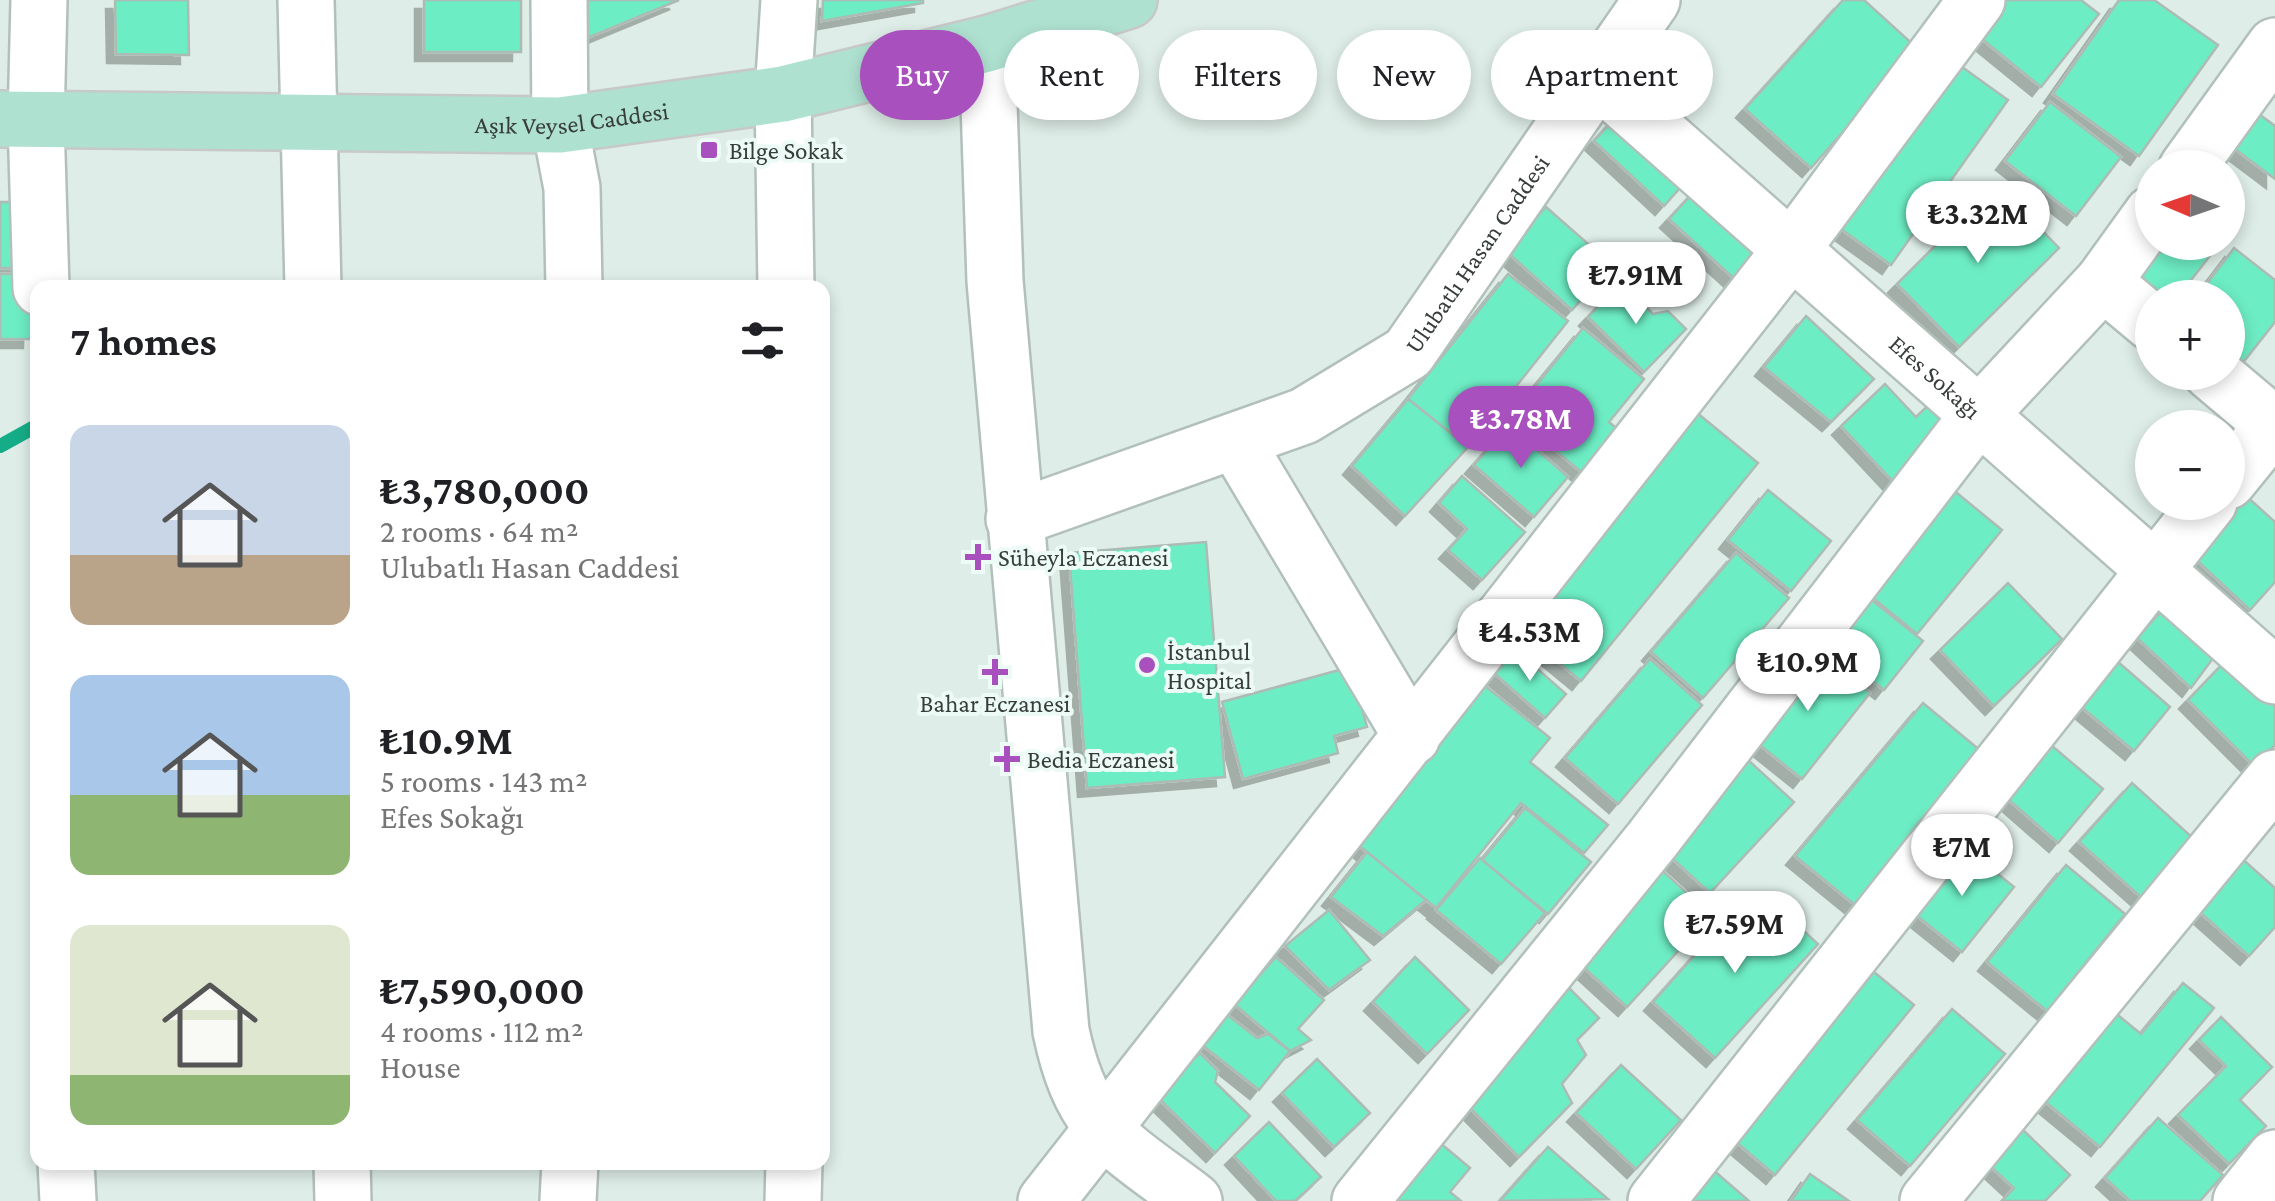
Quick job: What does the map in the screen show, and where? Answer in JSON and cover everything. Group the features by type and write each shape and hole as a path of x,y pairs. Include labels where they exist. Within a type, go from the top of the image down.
{"main road":[{"name":"Aşık Veysel Caddesi","path":"18,120 560,125 783,94 1010,25 1129,0"}],"street":[{"path":"39,0 18,120 41,280"},
{"path":"306,0 313,280"},
{"path":"559,0 560,125 572,188 574,280"},
{"path":"786,280 783,94 789,0"},
{"name":"Ulubatlı Hasan Caddesi","path":"1631,30 1652,0"},
{"path":"1046,1201 1791,250 1977,0"},
{"path":"1010,25 995,281 1061,1030 1069,1070 1102,1131 1194,1201"},
{"path":"2199,150 2275,46"},
{"name":"Ulubatlı Hasan Caddesi","path":"1014,519 1304,416 1408,353 1570,120"},
{"name":"Efes Sokağı","path":"1644,120 2275,676"},
{"path":"1360,1201 1652,840 1978,416 2103,282 2135,238"},
{"path":"2103,282 2135,309"},
{"path":"2233,390 2274,424 2245,459"},
{"path":"1236,442 1412,737"},
{"path":"1656,1201 2195,520"},
{"path":"1928,1201 2275,778"},
{"path":"2241,1201 2275,1158"},
{"path":"66,1170 68,1201"},
{"path":"342,1170 343,1201"},
{"path":"568,1201 570,1170"},
{"path":"794,1170 794,1201"}],"building":[{"path":"115,0 188,0 189,55 116,54"},
{"path":"424,0 521,0 521,52 424,52"},
{"path":"563,0 679,0 563,48"},
{"path":"823,0 923,0 923,3 822,21"},
{"path":"1843,0 1864,0 1917,48 1811,168 1745,109"},
{"path":"2004,0 2081,0 2099,14 2041,87 1977,35"},
{"path":"2119,0 2154,0 2218,45 2143,150 2135,153 2053,94"},
{"path":"1944,54 2008,100 1891,265 1827,219"},
{"path":"2050,102 2121,157 2076,216 2005,161"},
{"path":"2248,106 2275,126 2275,179 2245,156 2245,150 2236,150 2223,140"},
{"path":"1613,120 1639,120 1695,171 1664,206 1594,141"},
{"path":"1704,181 1776,247 1741,285 1669,219"},
{"path":"1997,184 2059,248 1959,347 1897,284"},
{"path":"0,202 37,202 37,268 0,268"},
{"path":"1546,207 1612,265 1572,310 1506,251"},
{"path":"2135,257 2207,260 2191,280 2135,280 2135,285 2118,272"},
{"path":"2245,257 2275,280 2275,322 2245,360 2245,280 2210,280 2225,260 2245,260"},
{"path":"0,274 33,274 30,339 0,339"},
{"path":"1508,274 1568,321 1468,447 1408,399"},
{"path":"1621,282 1653,314 1668,311 1686,329 1644,372 1588,317"},
{"path":"1806,316 1874,379 1831,422 1764,367"},
{"path":"1583,328 1644,379 1609,422 1620,431 1585,475 1512,415"},
{"path":"1885,384 1916,417 1937,397 1965,427 1900,489 1841,426"},
{"path":"1408,399 1468,447 1405,516 1352,466"},
{"path":"1696,412 1758,463 1581,681 1519,630"},
{"path":"1509,425 1568,477 1534,517 1474,465"},
{"path":"1462,476 1525,532 1482,580 1448,550 1467,529 1439,503"},
{"path":"1946,484 2002,530 1917,634 1862,589"},
{"path":"1768,490 1831,541 1791,591 1728,540"},
{"path":"2245,495 2275,522 2275,582 2250,610 2190,554 2221,520 2245,520"},
{"name":"İstanbul Hospital","path":"1206,542 1225,777 1087,788 1069,553"},
{"path":"1736,553 1789,598 1703,698 1651,652"},
{"path":"2008,583 2062,639 1994,706 1940,650"},
{"path":"2179,592 2214,657 2191,688 2137,638"},
{"path":"1863,593 1923,641 1884,690 1824,642"},
{"path":"1515,649 1566,694 1545,718 1494,673"},
{"path":"1814,649 1870,693 1802,779 1746,734"},
{"path":"2237,649 2275,692 2275,745 2254,766 2188,700"},
{"path":"2110,655 2170,707 2134,751 2073,700"},
{"path":"1650,659 1702,705 1618,804 1565,758"},
{"path":"1350,667 1367,727 1334,736 1338,753 1243,779 1222,702"},
{"path":"1484,685 1550,738 1530,762 1608,825 1584,853 1521,803 1436,908 1357,844"},
{"path":"1923,703 1982,752 1855,905 1795,856"},
{"path":"2045,740 2103,789 2058,843 2001,793"},
{"path":"1736,749 1794,802 1710,893 1652,840"},
{"path":"2132,783 2194,839 2142,898 2079,842"},
{"path":"1525,808 1591,862 1548,914 1482,860"},
{"path":"1963,846 2014,887 1962,952 1911,911"},
{"path":"1367,852 1426,900 1383,936 1331,897"},
{"path":"2239,856 2275,888 2275,927 2249,956 2194,907"},
{"path":"1480,858 1545,913 1501,964 1436,910"},
{"path":"1653,862 1711,915 1627,1007 1569,954"},
{"path":"2066,865 2125,914 2047,1011 1987,962"},
{"path":"1766,896 1818,944 1715,1058 1653,1002 1727,919 1737,928"},
{"path":"1329,910 1370,960 1329,990 1285,946"},
{"path":"1276,957 1324,1000 1298,1029 1311,1040 1290,1051 1234,1004"},
{"path":"1415,957 1469,1010 1427,1054 1373,1002"},
{"path":"1874,972 1914,1005 1775,1175 1735,1141"},
{"path":"1557,976 1599,1018 1577,1040 1586,1055 1562,1084 1572,1103 1519,1157 1458,1096"},
{"path":"2183,983 2214,1008 2100,1147 2042,1099 2113,1011 2141,1034"},
{"path":"1952,1009 2005,1054 1910,1166 1857,1120"},
{"path":"1225,1013 1257,1038 1268,1034 1290,1051 1259,1090 1201,1044"},
{"path":"2221,1017 2272,1067 2240,1100 2266,1126 2229,1164 2178,1115 2226,1066 2199,1040"},
{"path":"1200,1053 1218,1071 1215,1082 1250,1116 1215,1153 1157,1097"},
{"path":"1317,1059 1370,1113 1334,1147 1282,1093"},
{"path":"1621,1065 1681,1120 1636,1169 1576,1113"},
{"path":"2158,1118 2223,1175 2200,1201 2130,1201 2105,1178"},
{"path":"1269,1122 1321,1177 1295,1201 1276,1201 1234,1156"},
{"path":"2023,1130 2070,1175 2045,1201 2002,1201 2014,1188 1989,1165"},
{"path":"1439,1142 1470,1168 1450,1192 1461,1201 1364,1201"},
{"path":"1548,1147 1608,1199 1500,1201"},
{"path":"1696,1155 1749,1201 1658,1201"},
{"path":"1810,1174 1849,1201 1791,1201"}],"waterway":[{"path":"0,446 30,429"}],"place":[{"name":"Bilge Sokak","path":"709,150"},
{"name":"Süheyla Eczanesi","path":"978,557"},
{"name":"İstanbul Hospital","path":"1147,665"},
{"name":"Bahar Eczanesi","path":"995,672"},
{"name":"Bedia Eczanesi","path":"1007,759"}]}
